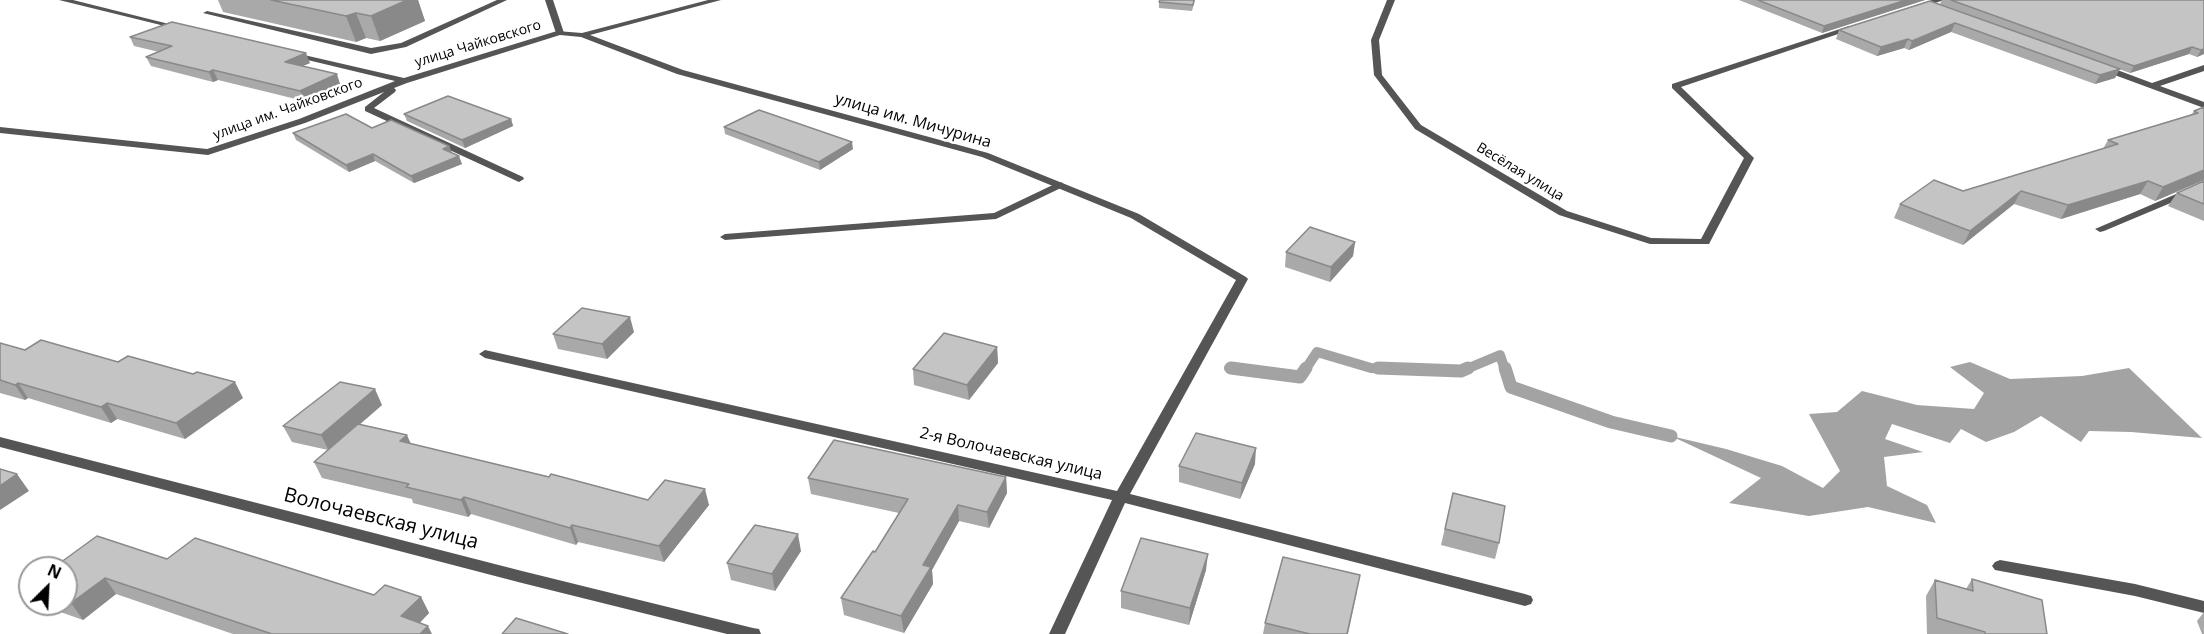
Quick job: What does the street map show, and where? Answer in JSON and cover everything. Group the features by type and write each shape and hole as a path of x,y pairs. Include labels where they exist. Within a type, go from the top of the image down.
{"street":[{"path":"63,0 190,30"},
{"path":"207,13 371,51 403,45 503,0"},
{"path":"549,0 560,33"},
{"path":"582,35 717,0"},
{"name":"Весёлая улица","path":"1390,0 1375,40 1378,75 1418,127 1563,213 1650,241 1705,242 1749,158 1675,86 1861,26"},
{"path":"1916,0 1948,12"},
{"path":"1904,11 1940,0"},
{"name":"улица им. Мичурина","path":"560,33 582,35 680,72 985,155 1135,216 1242,279 1121,497"},
{"name":"улица Чайковского","path":"404,81 560,33"},
{"path":"283,52 404,81"},
{"path":"2099,66 2204,105"},
{"path":"2154,85 2204,68"},
{"path":"404,81 368,109 519,180"},
{"name":"улица им. Чайковского","path":"0,129 208,152 302,122 404,81"},
{"path":"725,237 996,216 1059,185"},
{"path":"2100,229 2204,185"},
{"name":"2-я Волочаевская улица","path":"485,354 1121,497 1525,600"},
{"name":"Волочаевская улица","path":"0,442 522,577 753,634"},
{"path":"1058,634 1121,497"},
{"path":"2000,566 2136,590 2204,607"}],"shaded area":[{"path":"1970,362 2010,379 2082,376 2129,368 2202,438 2089,431 2081,442 2041,416 2014,432 1986,442 1961,429 1950,443 1892,424 1885,439 1923,452 1884,457 1887,486 1927,505 1936,523 1868,507 1809,516 1729,503 1761,478 1671,436 1726,449 1782,466 1823,488 1840,471 1809,414 1837,412 1862,391 1917,405 1974,409 1984,393 1950,367"}],"building":[{"path":"271,0 407,0 371,16 356,13 346,16"},
{"path":"1160,0 1194,0 1193,5 1159,2"},
{"path":"1758,0 1906,0 1824,26"},
{"path":"1951,0 2204,0 2204,49 2192,47 2134,66"},
{"path":"1930,1 2120,69 2100,75 1955,23 1912,41 1908,39 1881,47 1839,30"},
{"path":"172,22 306,53 285,62 337,74 300,91 146,57 172,46 130,37"},
{"path":"448,96 511,119 462,140 404,114"},
{"path":"2204,107 2204,170 2163,187 2148,181 2068,205 2021,191 1970,231 1900,204 1934,180 1963,191 2118,144 2108,140 2198,113 2194,111"},
{"path":"759,110 852,142 819,162 724,127"},
{"path":"346,114 372,128 391,120 449,146 443,149 459,156 411,176 373,154 346,165 293,133"},
{"path":"2204,181 2204,204 2177,193"},
{"path":"1310,227 1355,242 1331,267 1286,252"},
{"path":"582,308 630,317 602,344 553,334"},
{"path":"944,333 997,347 967,385 913,369"},
{"path":"41,340 118,362 128,356 193,374 197,372 235,382 176,423 107,403 101,407 0,380 0,343 25,350"},
{"path":"340,382 375,389 321,435 283,426"},
{"path":"358,424 407,435 400,441 549,477 551,474 648,500 665,480 705,489 659,546 572,525 570,528 464,497 461,500 406,487 409,484 314,462"},
{"path":"1196,433 1256,448 1242,483 1179,466"},
{"path":"834,440 1006,477 987,512 958,505 923,565 931,567 901,616 841,598 873,551 875,552 908,499 808,478"},
{"path":"0,469 17,474 0,486"},
{"path":"1453,493 1505,506 1499,543 1445,529"},
{"path":"755,525 798,534 772,574 727,563"},
{"path":"97,536 167,559 195,538 374,595 385,585 421,597 401,616 428,626 420,634 272,634 105,578 78,598 78,556 70,556"},
{"path":"1141,538 1208,554 1190,608 1121,591"},
{"path":"1283,557 1360,575 1347,634 1310,634 1265,623"},
{"path":"1972,579 2042,600 2047,634 1985,634 1985,632 1937,618 1935,580 1973,591"},
{"path":"516,618 568,634 502,634"}],"waterway":[{"path":"1305,370 1317,352 1371,368 1423,370"},
{"path":"1464,370 1500,355 1505,370"},
{"path":"1229,368 1243,370"},
{"path":"1231,368 1300,377 1306,368"},
{"path":"1378,368 1461,371 1468,368"},
{"path":"1505,368 1511,387 1611,422 1671,436"}]}
